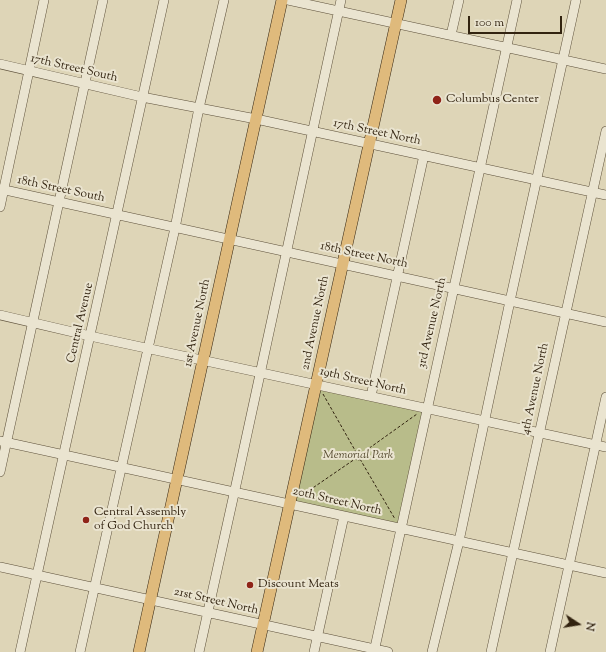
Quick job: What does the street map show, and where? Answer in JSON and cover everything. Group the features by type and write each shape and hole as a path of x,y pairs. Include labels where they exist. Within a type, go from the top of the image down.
{"main road":[{"name":"1st Avenue North","path":"139,652 282,0"},
{"name":"2nd Avenue North","path":"257,652 290,504 320,387 342,263 401,0"}],"street":[{"path":"0,207 2,190 44,0"},
{"path":"0,472 3,442 33,323 103,0"},
{"name":"Central Avenue","path":"20,652 118,215 142,97 164,0"},
{"path":"80,652 175,228 199,108 224,0"},
{"path":"288,0 606,69"},
{"path":"199,652 341,0"},
{"path":"451,35 459,0"},
{"name":"3rd Avenue North","path":"374,650 517,0"},
{"path":"432,652 458,541 576,0"},
{"name":"17th Street South","path":"0,64 142,97"},
{"name":"17th Street North","path":"142,97 256,119 606,195"},
{"name":"4th Avenue North","path":"491,652 606,131"},
{"path":"371,396 424,155"},
{"name":"18th Street South","path":"2,190 118,215"},
{"name":"18th Street North","path":"118,215 606,322"},
{"name":"19th Street North","path":"0,315 90,336 260,372 320,387 371,396 539,434 606,447"},
{"path":"550,652 606,397"},
{"name":"20th Street North","path":"3,442 606,573"},
{"path":"314,652 344,516"},
{"name":"21st Street North","path":"0,568 151,599 388,652"}],"path":[{"path":"320,387 322,394 356,452 361,454"},
{"path":"401,529 360,459 362,457 361,454 408,420 427,409"},
{"path":"355,459 354,455 356,452"},
{"path":"290,504 355,459 360,459"}],"green space":[{"name":"Memorial Park","path":"316,384 427,409 401,529 290,504"}],"place":[{"name":"Columbus Center","path":"437,100"},
{"name":"Central Assembly of God Church","path":"86,520"},
{"name":"Discount Meats","path":"250,585"}]}
